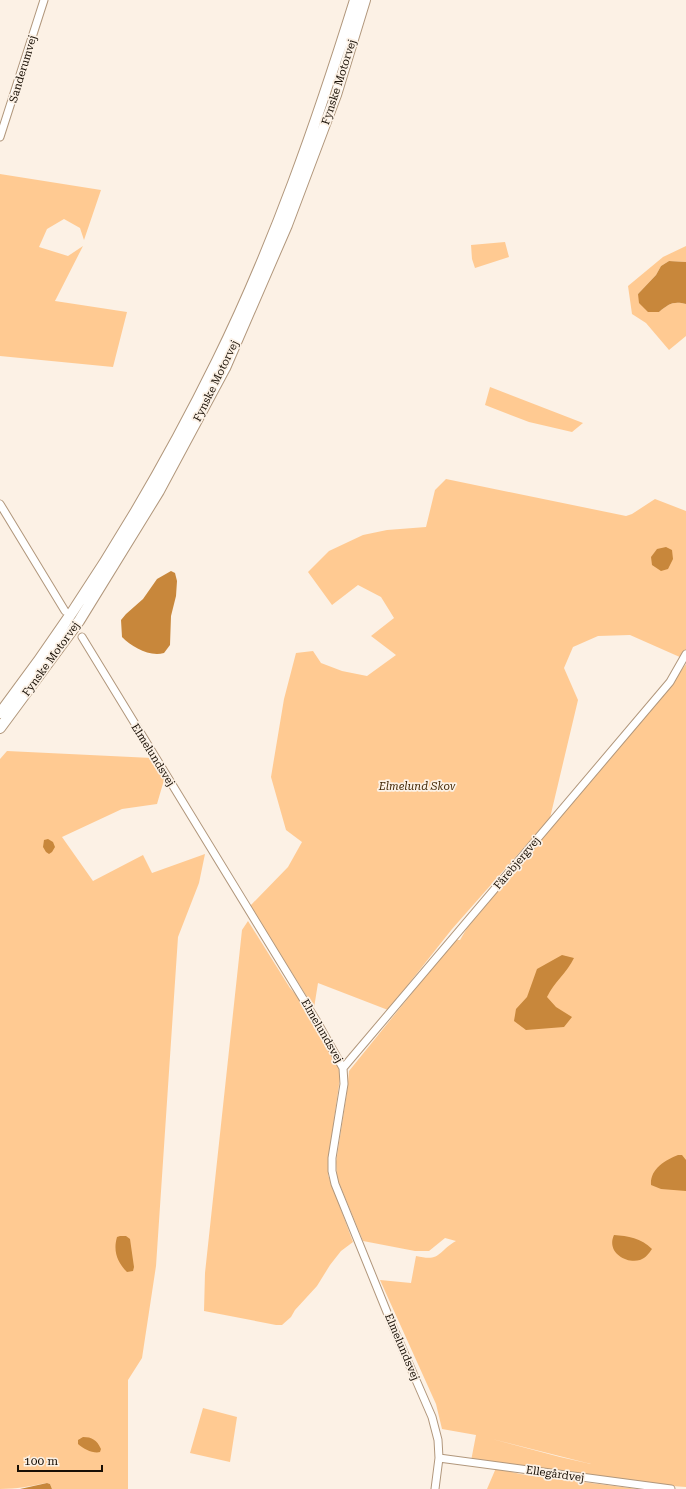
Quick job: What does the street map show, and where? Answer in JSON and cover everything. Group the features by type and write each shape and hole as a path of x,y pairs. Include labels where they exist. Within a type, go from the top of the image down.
{"highway":[{"name":"Fynske Motorvej","path":"0,713 41,659 118,544 172,450 218,359 262,261 306,151 355,0"},
{"name":"Fynske Motorvej","path":"0,728 80,621 160,491 225,368 287,225 336,95 365,0"}],"street":[{"name":"Sanderumvej","path":"0,137 44,0"},
{"path":"0,504 65,611"},
{"name":"Elmelundsvej","path":"82,637 316,1020 343,1068 344,1084 332,1158 333,1178 393,1327 432,1417 438,1440 439,1458 435,1489"},
{"name":"Fårebjergvej","path":"343,1068 670,682 686,654"},
{"name":"Ellegårdvej","path":"439,1458 671,1489"}],"green space":[{"path":"0,174 101,190 84,240 80,228 64,219 47,229 39,247 68,256 83,246 55,301 127,312 113,367 0,356"},
{"path":"505,242 509,257 475,268 472,259 471,245"},
{"path":"686,246 686,262 669,261 661,266 656,275 638,294 659,312 671,304 686,304 686,336 669,350 646,323 632,314 628,286 663,257"},
{"path":"490,387 583,423 572,432 529,422 485,405"},
{"name":"Elmelund Skov","path":"446,479 626,516 632,514 655,499 686,511 686,651 682,658 630,635 598,636 573,647 564,668 578,700 550,818 452,929 388,1010 318,983 314,1008 250,906 288,867 302,842 286,830 271,777 284,699 296,653 313,651 321,663 342,671 367,676 396,655 371,636 394,618 381,597 358,585 332,605 308,572 329,551 363,535 387,530 426,527 435,490"},
{"path":"686,664 686,1487 632,1483 471,1461 476,1435 442,1429 436,1404 380,1280 411,1283 416,1256 424,1258 435,1257 456,1241 445,1238 429,1251 415,1251 363,1241 337,1178 336,1162 349,1071 455,940 460,940 467,928 661,698","holes":["492,1439 591,1464 560,1457"]},
{"path":"7,751 152,758 164,780 157,804 122,809 62,837 93,881 143,855 152,873 205,854 199,883 178,937 156,1266 142,1358 128,1380 128,1489 52,1489 50,1484 47,1483 18,1488 0,1489 0,759"},
{"path":"248,921 290,988 304,1004 339,1068 340,1078 328,1161 328,1175 353,1242 341,1251 317,1286 295,1310 291,1317 282,1325 204,1311 205,1273 242,930"},
{"path":"203,1408 237,1417 230,1462 190,1453"},
{"path":"496,1468 520,1474 638,1489 487,1489"}],"shaded area":[{"path":"669,261 686,262 686,304 674,303 659,312 648,312 639,303 638,294 656,275 661,266"},
{"path":"666,547 672,550 673,559 668,569 661,571 652,565 651,557 657,549"},
{"path":"171,571 175,573 177,581 176,596 171,616 170,645 164,653 153,654 136,648 122,637 121,620 143,599 157,579"},
{"path":"48,839 53,842 55,847 49,854 43,847 44,840"},
{"path":"562,955 574,958 547,997 556,1007 572,1017 564,1027 526,1030 514,1021 516,1009 527,997 537,969"},
{"path":"678,1155 682,1155 686,1160 686,1191 661,1189 651,1185 653,1174 659,1166 663,1162"},
{"path":"614,1235 634,1238 648,1245 652,1249 646,1257 640,1260 629,1260 619,1255 615,1251 612,1241"},
{"path":"126,1236 130,1239 134,1267 133,1271 127,1272 118,1260 115,1247 117,1237"},
{"path":"83,1437 92,1438 96,1441 101,1449 100,1452 89,1451 78,1444 78,1440"},
{"path":"47,1483 50,1484 52,1489 20,1489"}]}
